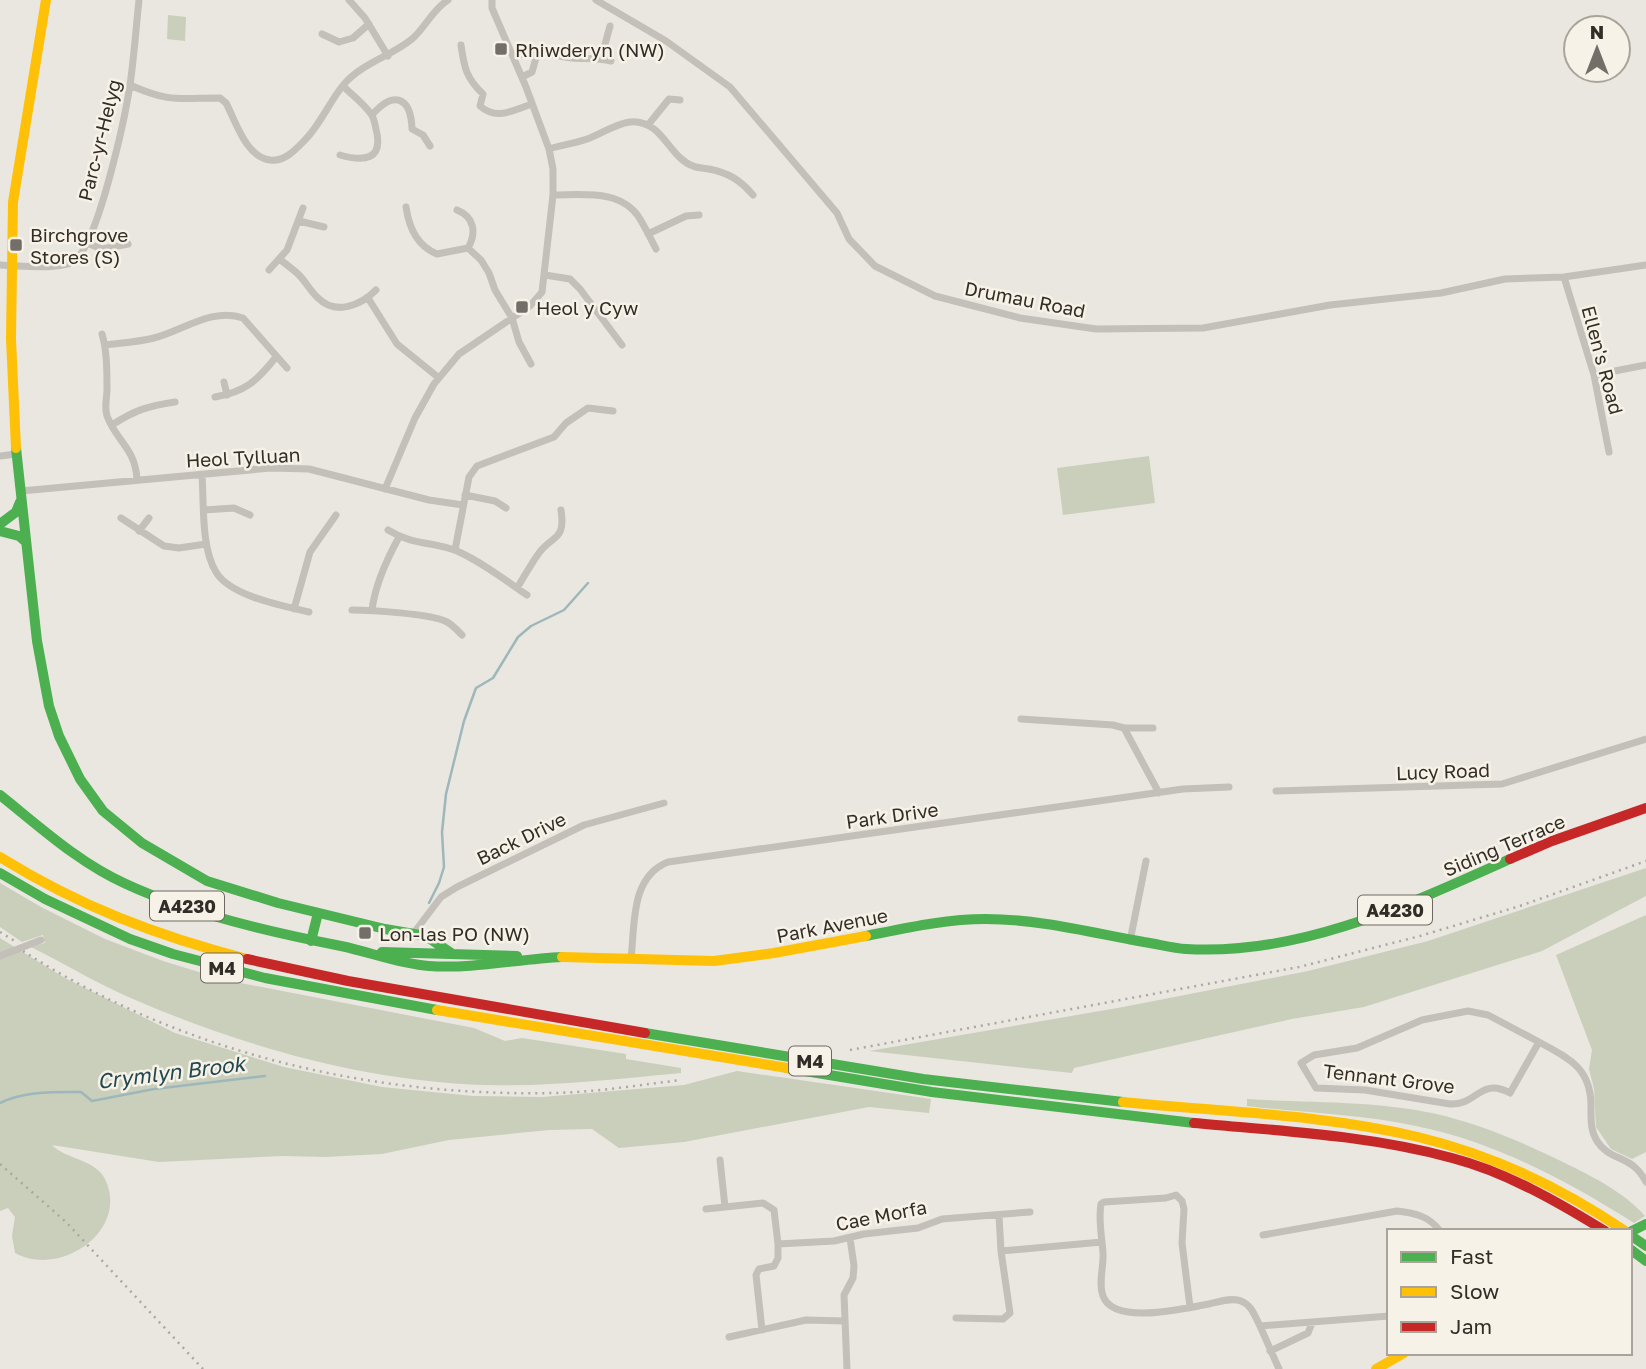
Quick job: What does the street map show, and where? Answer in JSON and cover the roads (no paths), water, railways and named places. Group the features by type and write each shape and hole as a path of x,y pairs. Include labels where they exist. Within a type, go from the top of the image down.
{"main road":[{"path":"46,0 13,202 11,339 16,454 37,641 48,706 69,758 91,797 103,811 132,835 185,870 231,889 434,940 451,953"},
{"path":"0,524 16,512 21,495"},
{"path":"0,531 19,536 26,542"},
{"name":"A4230","path":"0,795 71,852 125,884 192,908 311,941 416,964 446,965"},
{"name":"Siding Terrace","path":"1130,941 1211,950 1271,944 1309,936 1410,904 1552,841 1646,808"},
{"name":"M4","path":"0,857 72,898 136,927 223,954 462,1003 926,1080 1180,1109 1327,1122 1416,1136 1497,1161 1535,1177 1572,1196 1622,1229"},
{"name":"M4","path":"0,873 55,904 130,939 173,954 265,978 459,1014 932,1092 1174,1121 1325,1134 1400,1145 1454,1158 1493,1172 1542,1194 1602,1229"},
{"path":"311,941 318,913"},
{"name":"Park Avenue","path":"427,952 538,958 714,961 944,921 988,919 1037,924 1130,941"},
{"path":"413,934 421,939 427,952 436,961 446,965"},
{"name":"A4230","path":"369,952 427,952"},
{"name":"Park Avenue","path":"446,965 538,958"},
{"path":"1632,1235 1646,1246"},
{"path":"1376,1369 1400,1355"}],"street":[{"name":"Parc-yr-Helyg","path":"13,265 62,265 73,262 87,243 106,189 130,85 139,0"},
{"path":"349,0 369,24 388,56"},
{"path":"385,489 415,418 439,378 459,354 537,300 542,292 553,195 553,169 549,149 492,8 492,0"},
{"name":"Drumau Road","path":"596,0 666,41 730,88 837,213 849,239 876,266 935,296 1020,318 1096,329 1203,328 1330,305 1441,293 1505,279 1564,277 1646,265"},
{"path":"130,85 171,100 220,97 258,157 272,160 284,158 310,135 343,86 359,70 388,56 413,38 445,1"},
{"path":"322,34 338,42 353,38 369,24"},
{"path":"601,59 610,26"},
{"path":"461,45 464,67 470,82 483,94 480,106 489,113 501,114 532,104"},
{"path":"513,57 538,51 611,61"},
{"path":"522,77 532,72 538,51"},
{"path":"340,155 356,159 371,157 379,140 372,115 343,86"},
{"path":"372,115 380,106 394,99 402,100 411,109 412,130 423,135 430,146"},
{"path":"648,125 669,99 680,100"},
{"path":"549,149 587,139 618,123 633,121 648,125 656,131 692,166 725,173 740,180 753,195"},
{"path":"553,195 605,196 625,203 639,217 656,249"},
{"path":"269,270 287,250 303,208"},
{"path":"406,208 414,234 430,251 438,254 468,247"},
{"path":"457,210 468,214 472,222 473,232 468,247"},
{"path":"648,234 686,216 699,215"},
{"path":"299,221 324,228"},
{"path":"87,243 102,249 128,244"},
{"path":"468,247 481,260 512,318 519,342 531,364"},
{"path":"279,259 296,272 324,304 345,307 357,305 376,290"},
{"path":"0,265 13,265"},
{"path":"545,275 570,279 622,345"},
{"name":"Ellen's Road","path":"1564,277 1594,375 1609,452"},
{"path":"368,298 397,344 439,378"},
{"path":"105,345 153,338 224,315 235,315 249,324 287,368"},
{"path":"102,334 107,391 105,405 116,433 131,452 136,464 137,479"},
{"path":"215,397 247,388 276,357"},
{"path":"1594,375 1646,365"},
{"path":"224,382 227,395"},
{"path":"112,425 134,411 150,405 175,402"},
{"path":"455,550 465,495 470,477 477,467 554,437 566,423 588,408 613,411"},
{"path":"0,456 16,454"},
{"name":"Heol Tylluan","path":"21,495 137,479 271,468 309,469 429,500 463,505"},
{"path":"202,475 206,544 216,572 235,590 309,612"},
{"path":"465,495 495,501 506,508"},
{"path":"204,510 234,508 250,515"},
{"path":"517,588 541,550 557,539 563,519 561,510"},
{"path":"294,609 310,552 336,515"},
{"path":"121,518 164,546 179,548 206,544"},
{"path":"139,531 149,518"},
{"path":"388,530 413,542 455,550 527,595"},
{"path":"372,610 387,558 399,537"},
{"path":"352,610 437,618 449,622 462,635"},
{"path":"1021,719 1153,728"},
{"path":"1124,728 1159,793"},
{"name":"Lucy Road","path":"1276,791 1502,784 1646,739"},
{"name":"Park Drive","path":"631,959 640,887 654,870 668,862 1183,789 1229,787"},
{"name":"Back Drive","path":"413,934 441,897 457,887 583,825 664,803"},
{"path":"1130,941 1146,861"},
{"path":"0,956 41,940"},
{"name":"Tennant Grove","path":"1468,1011 1488,1016 1539,1042 1510,1093 1491,1086 1456,1104 1365,1090 1316,1088 1301,1063 1314,1055 1357,1048 1374,1042 1422,1020 1468,1011"},
{"path":"1539,1042 1578,1065 1590,1087 1592,1130 1597,1142 1610,1154 1629,1161 1646,1182"},
{"path":"720,1160 725,1207"},
{"path":"1190,1307 1182,1242 1182,1201 1176,1195 1101,1204 1101,1284 1102,1295 1107,1304 1118,1311 1128,1313 1190,1307 1240,1300 1251,1308 1279,1369"},
{"path":"706,1209 763,1203 774,1210 778,1258 774,1266 757,1271 762,1330"},
{"path":"1263,1236 1396,1211 1417,1213 1434,1222 1439,1229"},
{"name":"Cae Morfa","path":"778,1244 850,1238 918,1228 942,1219 1030,1212"},
{"path":"956,1318 997,1319 1007,1317 1010,1313 999,1216"},
{"path":"847,1369 844,1296 853,1278 850,1238"},
{"path":"1001,1251 1102,1242"},
{"path":"1260,1326 1387,1316"},
{"path":"729,1337 806,1320 845,1321"},
{"path":"1270,1351 1308,1333 1312,1323"}],"waterway":[{"path":"429,903 444,867 442,832 446,794 464,721 476,688 493,678 518,637 531,626 564,610 588,583"},
{"name":"Crymlyn Brook","path":"0,1103 29,1094 60,1092 81,1092 92,1101 154,1089 265,1076"}],"railway":[{"path":"850,1050 1299,967 1420,936 1520,906 1646,861"},
{"path":"0,932 18,943"},
{"path":"23,951 83,986 146,1016 211,1041 278,1061 346,1076 415,1087 554,1093 681,1080"},
{"path":"0,1164 66,1222 203,1369"}],"place":[{"name":"Rhiwderyn (NW)","path":"501,49"},
{"name":"Birchgrove Stores (S)","path":"16,245"},
{"name":"Heol y Cyw","path":"522,307"},
{"name":"Lon-las PO (NW)","path":"365,933"}]}
